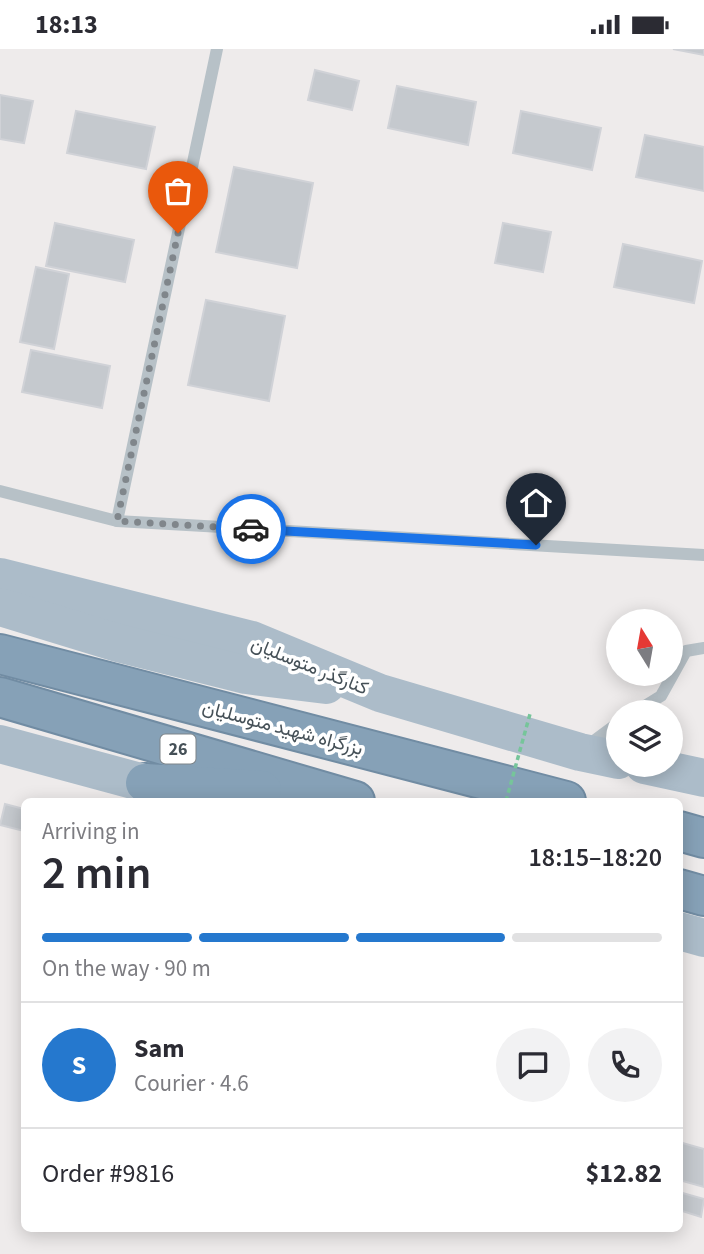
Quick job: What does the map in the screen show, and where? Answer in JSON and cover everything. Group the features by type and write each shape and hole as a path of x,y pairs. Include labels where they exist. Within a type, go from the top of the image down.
{"highway":[{"name":"بزرگراه شهید متوسلیان","path":"0,654 554,798"},
{"name":"26","path":"0,697 344,798"},
{"path":"145,783 344,798"},
{"path":"683,832 704,838"},
{"path":"683,890 704,896"}],"main road":[{"name":"کنارگذر متوسلیان","path":"0,577 252,640 373,691 606,757"},
{"path":"0,607 118,642 246,675 373,691"},
{"path":"0,744 202,798"},
{"path":"683,773 704,778"},
{"path":"683,932 704,938"}],"lane":[{"path":"117,521 217,49"},
{"path":"0,491 117,521 704,555"},
{"path":"655,700 662,696 686,652 704,648"},
{"path":"580,752 606,732"}],"path":[{"path":"507,798 530,714"}],"building":[{"path":"673,49 704,49 704,55"},
{"path":"315,70 359,81 352,110 308,100"},
{"path":"397,86 476,102 468,145 388,128"},
{"path":"0,95 33,101 24,143 0,139"},
{"path":"76,111 155,127 146,169 67,153"},
{"path":"521,111 601,128 592,170 513,153"},
{"path":"645,135 704,147 704,191 636,177"},
{"path":"234,167 313,183 297,268 216,252"},
{"path":"55,223 134,240 125,282 46,266"},
{"path":"503,223 551,232 543,272 495,263"},
{"path":"623,244 702,261 694,303 614,287"},
{"path":"36,267 69,274 54,349 20,342"},
{"path":"206,300 285,316 269,401 188,385"},
{"path":"31,350 110,366 102,408 22,392"},
{"path":"5,804 21,808 21,830 0,825"},
{"path":"683,1143 704,1149 704,1187 683,1181"},
{"path":"683,1193 704,1199 701,1217 683,1211"}],"way so far":[{"path":"178,233 117,521 251,529"}],"route":[{"path":"251,529 536,545"}]}
